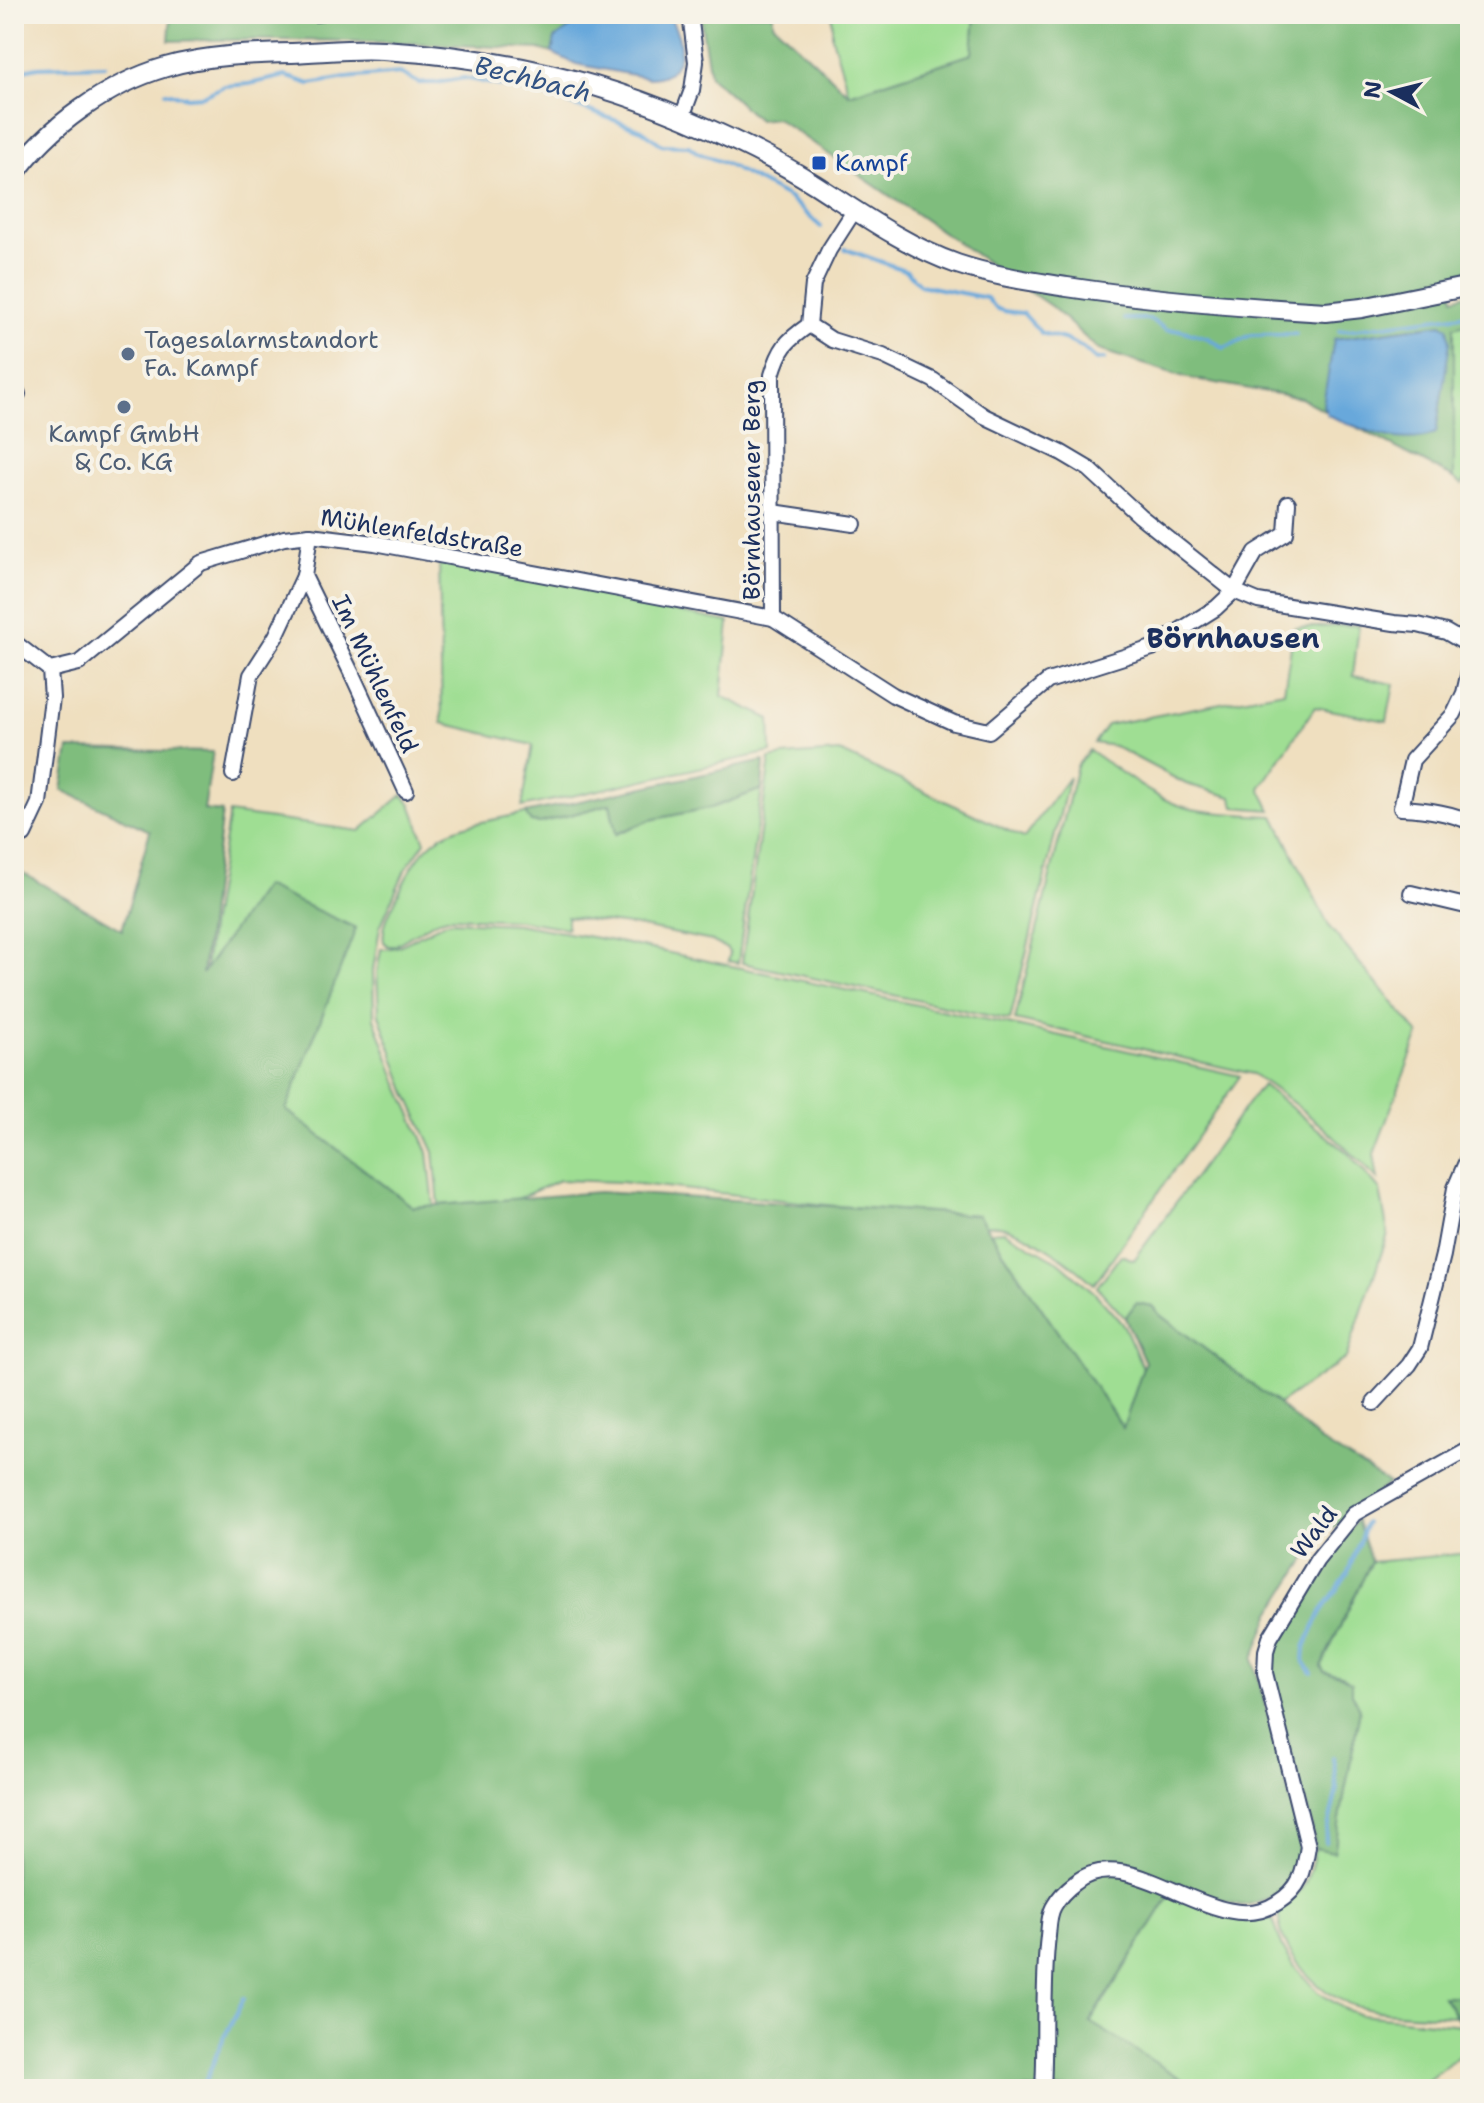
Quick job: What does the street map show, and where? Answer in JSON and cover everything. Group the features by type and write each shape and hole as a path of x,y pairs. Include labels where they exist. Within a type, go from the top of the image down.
{"main road":[{"path":"14,175 32,151 66,119 129,82 166,67 229,55 380,49 456,56 535,70 619,94 682,117 780,165 924,249 954,263 997,276 1109,294 1326,312 1362,308 1470,286"}],"street":[{"path":"296,14 318,14"},
{"path":"682,117 692,90 696,62 690,14"},
{"path":"860,214 829,250 813,284 809,325 832,340 883,356 933,380 984,416 1089,469 1151,525 1234,591 1258,601 1418,625 1446,632 1470,646"},
{"name":"Börnhausener Berg","path":"809,325 779,351 772,375 773,618 893,695 954,723 989,731 1048,681 1152,648 1216,608 1234,591"},
{"path":"1234,591 1256,552 1286,533 1288,503"},
{"path":"773,512 854,524"},
{"name":"Mühlenfeldstraße","path":"50,670 79,663 201,563 284,538 310,535 375,543 773,618"},
{"name":"Im Mühlenfeld","path":"233,774 251,675 276,636 304,576 310,535"},
{"name":"Im Mühlenfeld","path":"304,576 406,791"},
{"path":"14,642 50,670 52,698 39,803 24,835"},
{"path":"1470,667 1464,693 1454,714 1412,760 1401,808 1423,809 1470,822"},
{"path":"1411,893 1470,907"},
{"path":"1374,1403 1409,1365 1420,1348 1443,1255 1455,1188 1470,1153"},
{"name":"Wald","path":"1043,2089 1047,1937 1053,1907 1067,1889 1085,1875 1102,1871 1123,1872 1231,1911 1250,1912 1271,1907 1292,1893 1304,1872 1308,1846 1265,1673 1266,1651 1278,1623 1317,1560 1354,1514 1470,1449"}],"green space":[{"path":"171,14 589,14 555,39 552,53 539,49 354,41 169,41"},
{"path":"701,14 773,14 773,23 849,94 972,54 975,14 1470,14 1470,270 1451,276 1454,298 1470,293 1470,323 1454,327 1454,478 1301,398 1188,378 1099,350 1052,307 776,118 758,120 710,76"},
{"path":"832,14 975,14 972,54 849,94 832,37"},
{"path":"1470,323 1470,474 1462,484 1454,478 1454,326"},
{"path":"439,560 636,597 635,604 729,622 722,696 770,719 771,752 522,807 533,745 442,723"},
{"path":"1359,625 1353,676 1394,684 1387,721 1315,707 1260,788 1271,810 1234,807 1232,797 1186,784 1114,746 1094,743 1107,725 1284,691 1294,628"},
{"path":"69,749 213,752 204,810 222,812 202,974 264,886 356,928 286,1110 413,1207 599,1192 978,1215 1123,1428 1145,1362 1125,1318 1136,1303 1152,1306 1322,1442 1389,1483 1319,1539 1271,1613 1253,1659 1299,1835 1298,1857 1292,1878 1280,1894 1271,1899 1242,1905 1175,1882 1090,2022 1198,2089 14,2089 14,868 122,930 150,831 62,790"},
{"path":"1089,750 1151,792 1178,805 1212,812 1274,816 1330,928 1419,1034 1374,1154 1378,1179 1349,1150 1253,1074 1015,1020 1077,766"},
{"path":"840,752 1024,838 1069,777 1010,1020 742,963 770,759"},
{"path":"764,761 762,789 714,807 650,820 616,834 610,804 540,823 531,822 525,813"},
{"path":"762,789 738,963 728,961 730,954 727,949 712,941 637,926 567,917 567,928 518,920 451,917 436,921 394,946 384,942 387,918 410,871 421,854 447,833 480,822 525,813 531,822 540,823 610,804 616,833 650,820 714,807"},
{"path":"402,795 411,804 425,842 405,870 380,927 373,970 374,1018 398,1084 428,1152 434,1206 413,1207 286,1110 205,970 229,813 360,831"},
{"path":"451,921 517,924 608,940 1240,1076 1094,1284 1039,1243 1015,1231 985,1225 978,1215 836,1206 620,1182 559,1180 517,1199 439,1205 434,1152 406,1091 379,1015 377,972 381,949 399,946"},
{"path":"1263,1085 1348,1153 1380,1190 1388,1234 1346,1358 1278,1404 1152,1306 1136,1303 1125,1318 1097,1287 1121,1255 1134,1260"},
{"path":"1004,1231 1059,1262 1095,1293 1124,1326 1143,1368 1123,1429 990,1232"},
{"path":"1357,1520 1371,1562 1321,1666 1324,1672 1341,1676 1352,1683 1352,1693 1360,1709 1334,1852 1315,1848 1278,1705 1273,1651 1283,1622"},
{"path":"1470,1553 1470,1997 1443,1996 1455,2016 1373,2010 1350,2004 1315,1982 1296,1961 1279,1922 1278,1913 1300,1891 1308,1877 1315,1848 1334,1852 1360,1709 1341,1676 1324,1672 1321,1667 1371,1562"},
{"path":"1169,1896 1237,1919 1273,1920 1283,1948 1294,1966 1318,1992 1361,2015 1462,2025 1470,2037 1470,2047 1417,2089 1198,2089 1090,2023"},
{"path":"1443,1996 1470,1997 1470,2037"}],"water":[{"path":"589,14 669,14 678,36 678,61 664,75 649,78 576,64 552,53 555,39"},
{"path":"1441,324 1448,327 1450,342 1436,433 1409,439 1395,438 1327,415 1323,405 1334,339"}],"waterway":[{"name":"Bechbach","path":"14,72 38,67 105,65"},
{"name":"Bechbach","path":"166,92 187,97 203,96 224,86 285,76 310,84 400,73 419,83 464,78 548,96 642,130 662,145 689,146 789,198 821,227"},
{"name":"Bechbach","path":"845,249 907,271 920,285 987,298 998,309 1023,313 1041,333 1083,348 1096,360 1104,359"},
{"name":"Bechbach","path":"1339,331 1470,314"},
{"name":"Bechbach","path":"1124,319 1149,319 1167,330 1180,330 1208,338 1224,348 1251,335 1296,334"},
{"path":"1312,1673 1304,1661 1305,1647 1321,1612 1347,1575 1366,1523"},
{"path":"1325,1842 1337,1789 1333,1757"},
{"path":"202,2089 244,1998"}],"place":[{"name":"Kampf","path":"819,163"},
{"name":"Tagesalarmstandort Fa. Kampf","path":"128,354"},
{"name":"Kampf GmbH & Co. KG","path":"124,407"}],"district":[{"name":"Börnhausen","path":"1233,638"}]}
